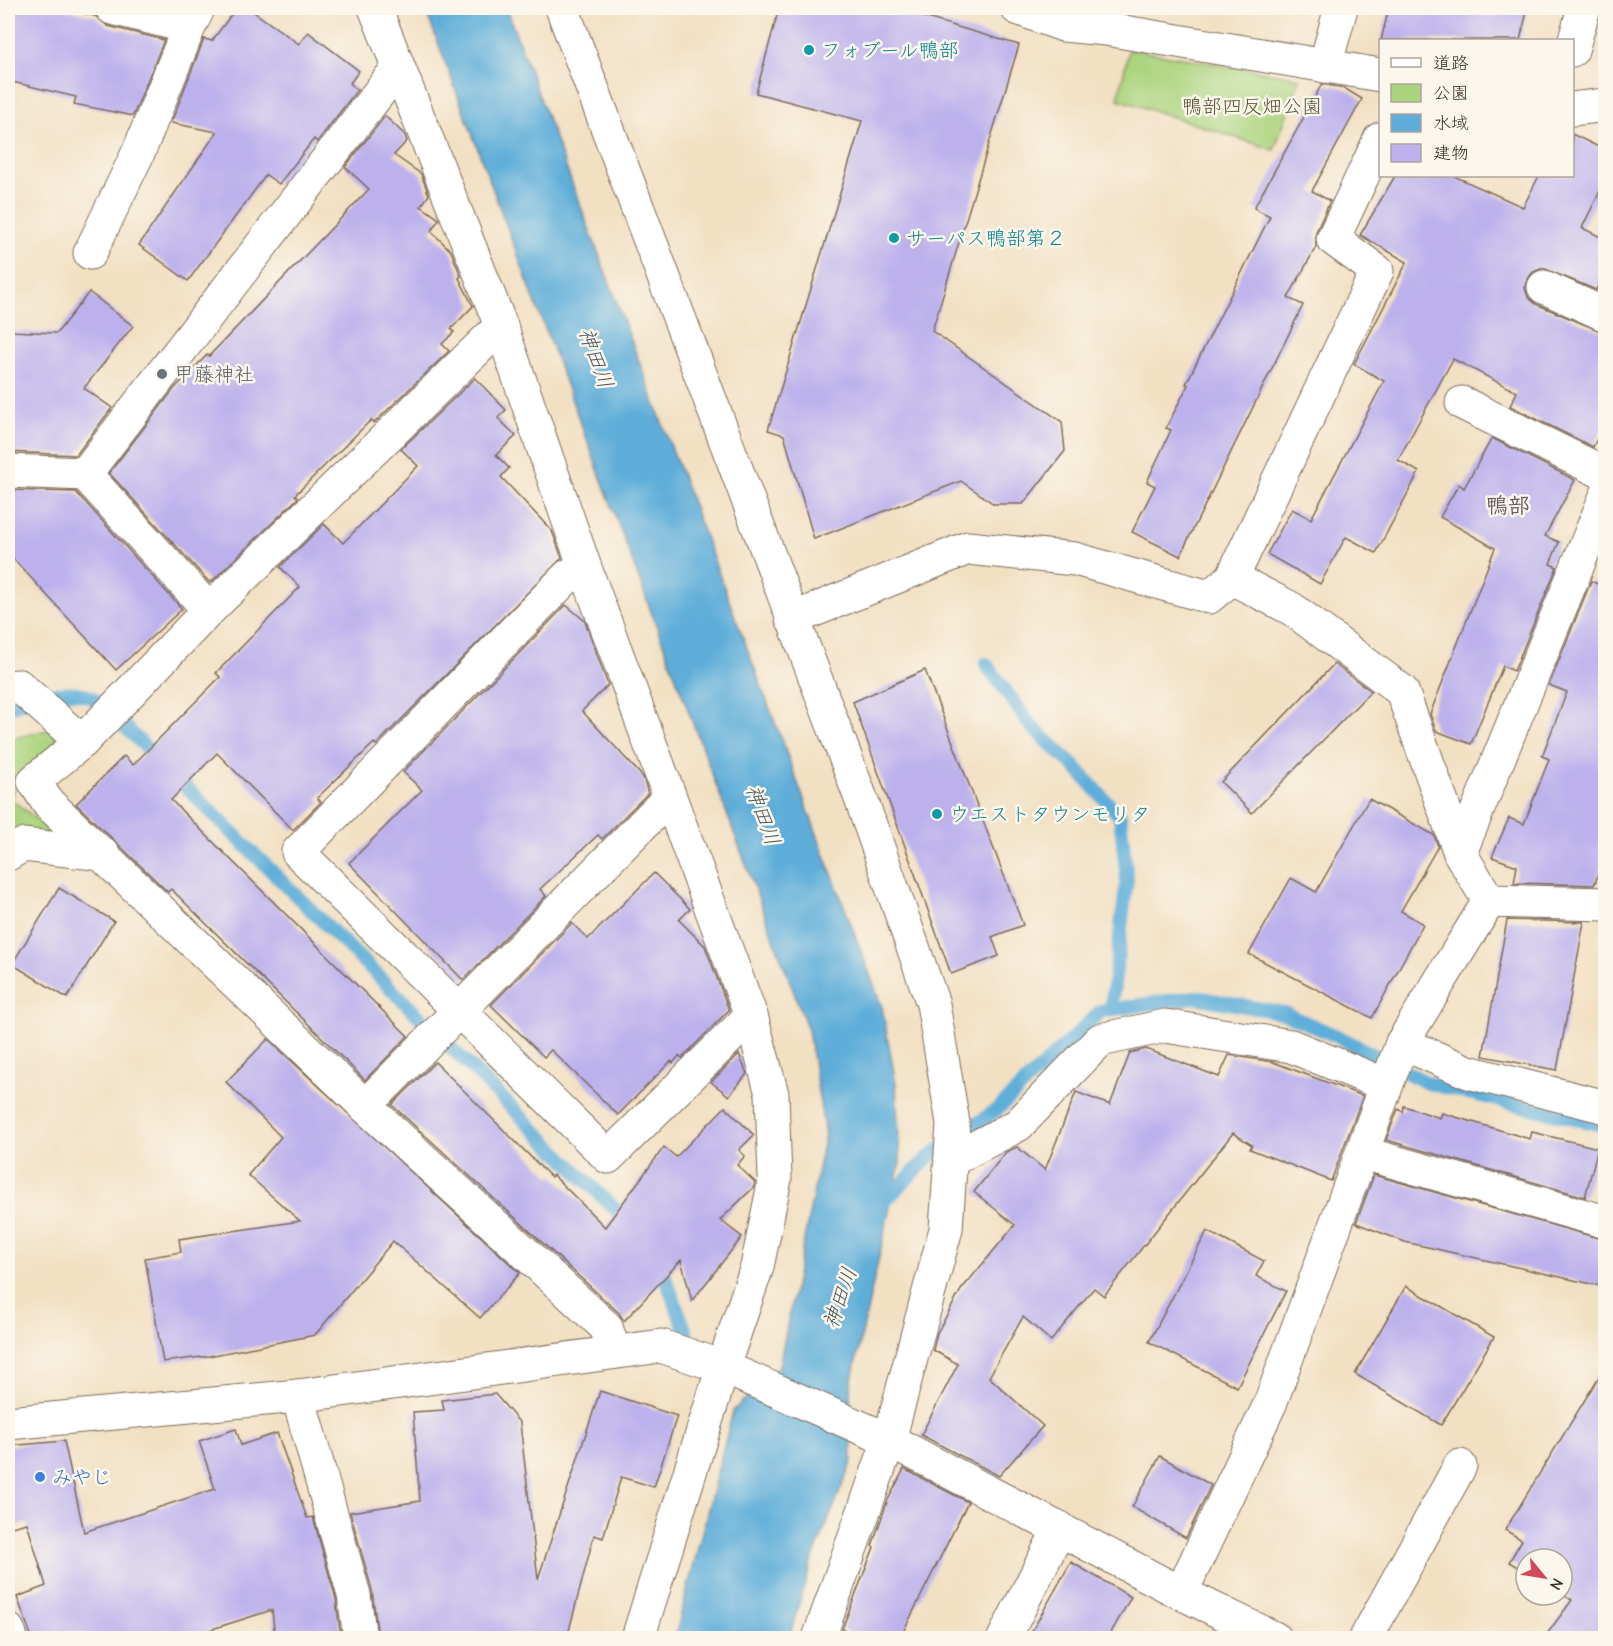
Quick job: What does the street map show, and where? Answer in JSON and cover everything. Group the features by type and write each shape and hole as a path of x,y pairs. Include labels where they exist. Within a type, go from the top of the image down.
{"street":[{"path":"90,253 140,152 194,17 112,8"},
{"path":"375,8 501,326 585,568 751,1016 771,1094 775,1179 757,1268 730,1370 638,1638"},
{"path":"562,8 860,796 933,1004 953,1144 946,1229 889,1440 819,1638"},
{"path":"1017,8 1063,25 1108,18 1325,66 1379,75"},
{"path":"1325,66 1341,8"},
{"path":"1574,43 1584,8"},
{"path":"85,474 398,68"},
{"path":"1574,109 1605,105"},
{"path":"792,619 968,548 1075,559 1209,597 1232,578 1377,271 1333,239 1379,141"},
{"path":"1545,287 1605,315"},
{"path":"501,326 209,610 87,738 34,781 48,803 365,1106 606,1327 614,1352"},
{"path":"1462,403 1605,474"},
{"path":"8,471 85,474 209,610"},
{"path":"1460,853 1605,496"},
{"path":"585,568 568,576 298,852 448,1022 608,1157 751,1016"},
{"path":"1232,578 1292,609 1402,691 1460,853 1489,901"},
{"path":"13,687 87,738"},
{"path":"365,1106 659,808 672,805"},
{"path":"8,854 23,845 103,854"},
{"path":"1489,901 1605,904"},
{"path":"1181,1593 1270,1404 1402,1043 1489,901"},
{"path":"953,1144 1018,1125 1100,1040 1159,1027 1291,1046 1386,1085"},
{"path":"1402,1043 1476,1074 1605,1107"},
{"path":"1363,1154 1605,1222"},
{"path":"8,1423 298,1396 661,1346 730,1370 889,1440 1181,1593 1274,1638"},
{"path":"298,1396 354,1595 360,1638"},
{"path":"1366,1638 1460,1466"},
{"path":"1004,1638 1060,1528"},
{"path":"8,1630 10,1638"}],"green space":[{"name":"鴨部四反畑公園","path":"1129,49 1300,78 1274,150 1118,99"},
{"path":"50,729 58,740 14,784 12,800 53,832 8,839 8,740"}],"water":[{"name":"神田川","path":"425,8 506,8 882,1007 896,1084 900,1162 850,1388 852,1461 811,1563 789,1638 675,1638 733,1411 779,1367 825,1134 808,1030"}],"building":[{"path":"8,8 59,8 95,16 108,26 164,40 133,116 74,104 76,97 8,81"},
{"path":"236,8 248,8 299,44 308,32 359,71 350,83 357,90 317,142 314,139 279,184 266,175 188,281 139,245 217,132 171,123 204,39 212,41"},
{"name":"サーパス鴨部第２","path":"779,8 893,8 1019,45 932,331 1062,422 1065,451 1023,504 994,504 961,481 814,539 784,435 768,430 862,121 756,93"},
{"path":"1389,8 1528,8 1520,39 1381,39"},
{"path":"1322,84 1344,88 1362,99 1312,191 1330,201 1316,232 1316,247 1288,298 1303,305 1180,556 1132,532 1155,486 1147,482 1171,430 1166,428 1188,385 1186,384 1270,216 1254,208"},
{"path":"385,116 405,135 407,141 394,155 421,174 429,195 421,206 439,219 431,231 451,251 461,276 459,278 473,306 451,329 454,332 442,344 449,351 374,423 371,420 295,495 298,498 210,583 109,473 174,389 207,355 209,356 369,189 345,167"},
{"path":"1574,135 1605,150 1605,181 1582,228 1605,239 1605,270 1596,290 1543,268 1533,272 1525,288 1528,297 1536,304 1605,333 1605,423 1593,447 1510,406 1517,392 1453,359 1398,460 1419,472 1376,553 1346,537 1320,584 1267,554 1292,509 1311,519 1384,381 1354,364 1407,262 1360,235 1394,177 1456,177 1523,207 1538,177 1574,177"},
{"path":"89,292 133,326 84,388 112,408 76,455 8,452 8,331 57,333"},
{"path":"475,378 506,410 498,418 516,436 496,455 509,468 501,477 552,531 562,558 376,745 374,743 317,798 321,802 293,830 217,753 171,800 408,1036 365,1080 171,889 168,892 76,804 124,756 133,765 220,677 216,673 300,587 280,567 324,524 343,543 418,466 401,449"},
{"path":"1492,438 1575,480 1545,536 1559,542 1550,564 1557,567 1514,671 1503,666 1471,744 1436,731 1430,714 1495,548 1440,517 1459,484 1464,488"},
{"path":"8,490 76,492 182,609 116,670 8,553"},
{"path":"1591,581 1605,587 1605,858 1594,885 1514,883 1517,866 1492,857 1509,818 1524,824 1549,759 1542,756 1567,692 1549,685"},
{"path":"566,605 585,621 608,685 582,711 643,777 648,793 602,839 598,835 540,889 546,896 463,980 349,863 422,790 403,772"},
{"path":"1334,664 1371,691 1252,813 1221,782"},
{"name":"ウエストタウンモリタ","path":"925,670 1023,925 992,937 999,956 951,974 853,702"},
{"path":"1369,799 1434,835 1438,846 1401,911 1423,924 1372,1018 1249,954 1291,878 1316,892"},
{"path":"654,873 690,909 679,920 705,946 729,1010 682,1058 679,1056 673,1063 671,1061 618,1115 551,1050 544,1057 491,1005 572,923 588,939"},
{"path":"59,888 114,921 67,998 12,964"},
{"path":"1507,920 1584,922 1557,1070 1483,1056"},
{"path":"268,1039 520,1273 480,1318 393,1241 315,1335 209,1356 163,1362 145,1258 181,1252 179,1239 300,1221 248,1175 281,1137 226,1082"},
{"path":"1146,1049 1219,1077 1229,1055 1273,1062 1363,1096 1331,1181 1250,1149 1252,1145 1233,1133 1104,1296 1094,1288 1051,1341 1023,1317 989,1377 1043,1426 999,1476 921,1435 958,1364 933,1350 937,1333 961,1290 1015,1225 974,1192 1006,1152 1017,1147 1045,1170 1076,1092 1110,1105 1130,1053"},
{"path":"739,1054 747,1074 729,1096 711,1082"},
{"path":"435,1062 605,1227 664,1147 676,1157 725,1107 754,1135 739,1150 745,1156 737,1165 755,1182 754,1187 720,1220 742,1237 692,1301 681,1260 624,1321 619,1313 392,1105"},
{"path":"1404,1106 1440,1118 1442,1113 1530,1139 1532,1132 1598,1148 1585,1197 1386,1140 1398,1109 1403,1112"},
{"path":"1374,1175 1605,1240 1605,1287 1405,1242 1356,1223"},
{"path":"1207,1231 1264,1261 1256,1276 1286,1291 1237,1387 1149,1342"},
{"path":"1406,1286 1494,1337 1441,1425 1355,1374"},
{"path":"1605,1367 1605,1638 1544,1638 1567,1607 1574,1607 1574,1547 1518,1547 1522,1540 1505,1530"},
{"path":"600,1391 677,1416 654,1487 621,1477 603,1538 594,1535 567,1638 378,1638 372,1590 350,1512 420,1501 413,1412 444,1410 442,1400 495,1394 520,1423 538,1579"},
{"path":"236,1429 241,1445 277,1433 307,1518 313,1517 336,1599 341,1638 275,1638 272,1610 184,1638 32,1638 17,1597 46,1586 27,1523 8,1528 8,1446 64,1441 84,1532 215,1489 199,1441"},
{"path":"1160,1456 1211,1485 1186,1538 1132,1507"},
{"path":"904,1469 968,1502 900,1638 861,1638 842,1629 874,1547 872,1546 887,1502"},
{"path":"1514,1554 1514,1565 1509,1562"},
{"path":"1071,1562 1131,1597 1108,1638 1028,1638"}],"waterway":[{"path":"986,664 1032,727 1074,766 1120,816 1127,879 1111,1009"},
{"path":"8,707 59,693 80,694 97,702 119,721 629,1223"},
{"path":"879,1207 929,1157 998,1109 1101,1011 1195,997 1284,1013 1341,1038 1427,1083 1606,1126"},
{"path":"659,1261 686,1332"}],"place":[{"name":"フォブール鴨部","path":"809,50"},
{"name":"サーパス鴨部第２","path":"894,238"},
{"name":"甲藤神社","path":"162,374"},
{"name":"ウエストタウンモリタ","path":"937,814"},
{"name":"みやじ","path":"40,1477"}],"district":[{"name":"鴨部","path":"1508,506"}]}
